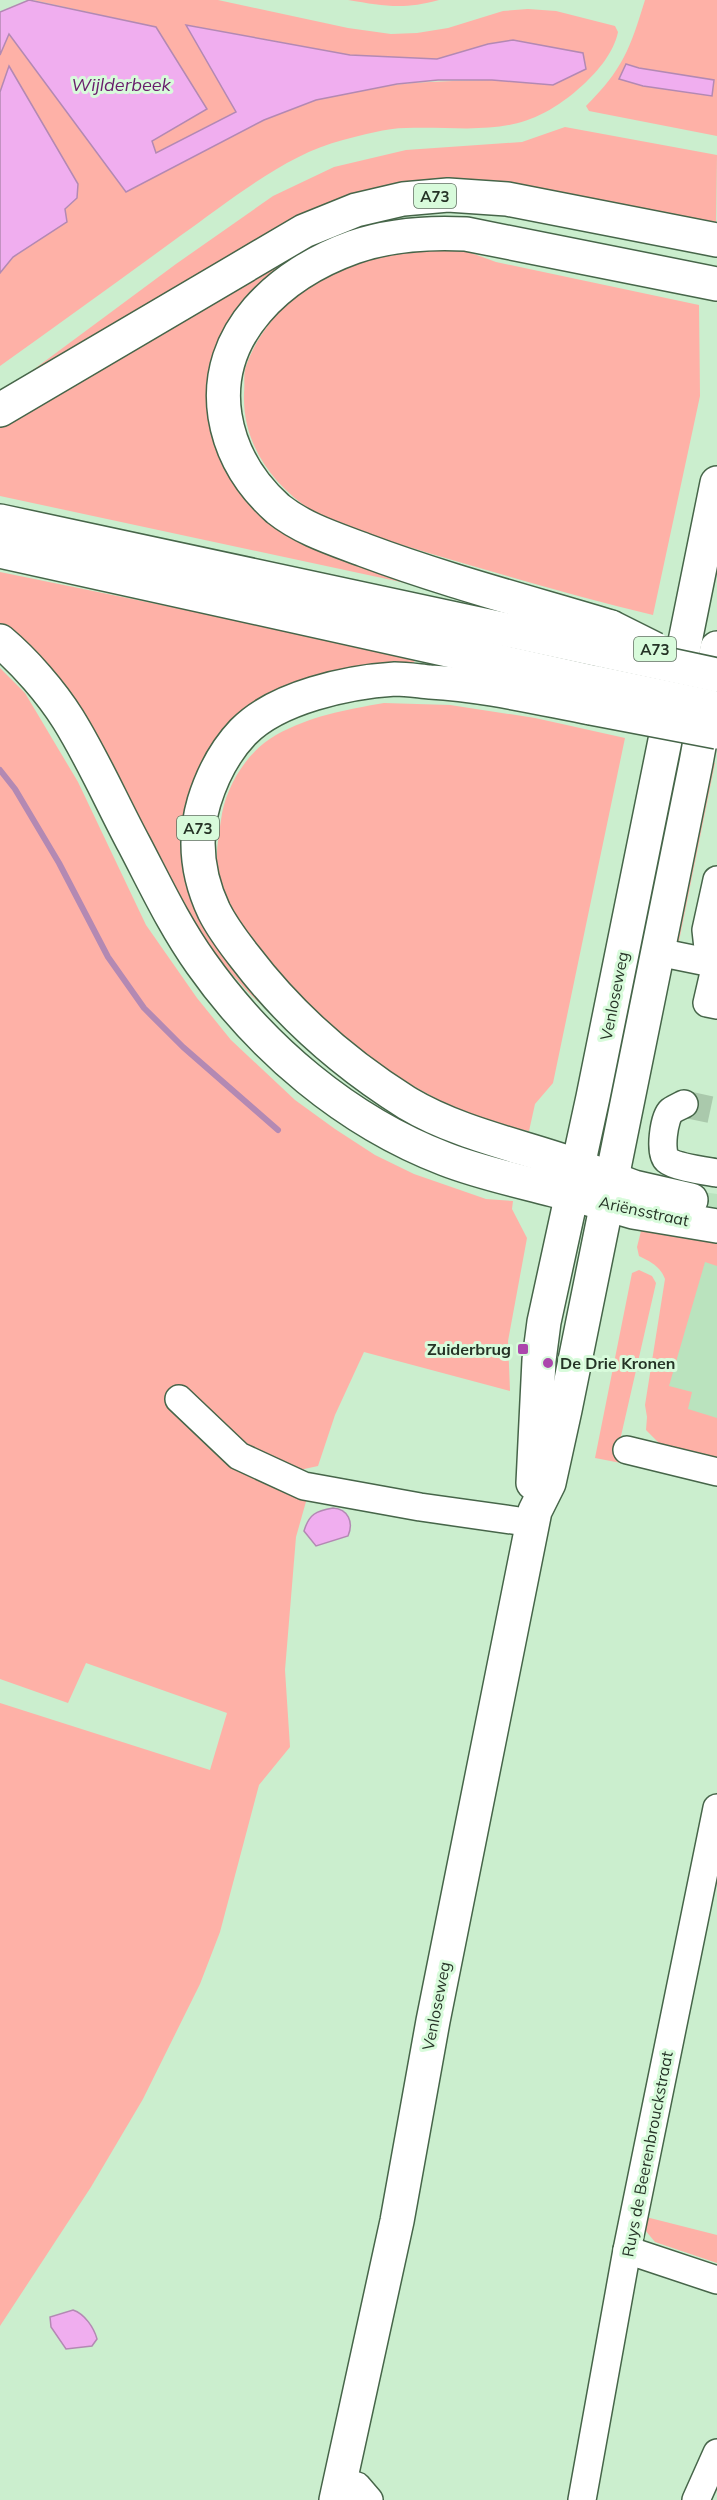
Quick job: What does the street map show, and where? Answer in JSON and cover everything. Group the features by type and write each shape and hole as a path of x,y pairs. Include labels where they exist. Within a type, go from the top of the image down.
{"main road":[{"name":"A73","path":"0,410 304,231 365,207 403,199 448,195 507,199 717,240"},
{"name":"A73","path":"608,639 314,531 279,509 250,479 233,450 223,403 225,371 234,342 261,304 276,291 306,271 353,248 393,237 437,232 466,234 717,284"},
{"name":"Venloseweg","path":"534,1517 532,1480 539,1360 544,1322 717,483"},
{"name":"A73","path":"0,521 608,639 711,665"},
{"name":"A73","path":"0,551 594,696 717,732"},
{"path":"0,641 40,684 68,719 171,916 200,962 232,1004 267,1043 351,1110 396,1137 445,1159 575,1180"},
{"name":"Venloseweg","path":"338,2491 398,2215 433,2021 534,1517 549,1484 609,1192 658,952 711,665"},
{"name":"A73","path":"575,1180 409,1104 365,1074 318,1037 269,987 234,943 214,912 202,884 196,838 208,789 222,758 245,730 275,710 312,694 342,687 396,679 717,708"},
{"name":"Ariënsstraat","path":"575,1180 717,1226"},
{"name":"Ariënsstraat","path":"661,1206 717,1204"}],"street":[{"path":"717,880 706,930 708,948 716,964 707,1003 717,1005"},
{"path":"658,952 716,964"},
{"path":"684,1104 672,1110 667,1117 662,1151 666,1160 717,1173"},
{"path":"179,1399 239,1456 304,1486 420,1507 534,1517"},
{"path":"627,1450 717,1472"},
{"name":"Ruys de Beerenbrouckstraat","path":"582,2500 627,2250 717,1808"},
{"path":"627,2250 717,2280"},
{"path":"696,2500 717,2453"},
{"path":"338,2491 357,2486 369,2500"}],"shaded area":[{"path":"33,0 218,0 348,28 391,34 448,28 503,11 528,9 556,11 615,26 618,32 609,54 595,73 562,102 540,115 499,127 383,130 343,140 300,156 238,194 0,366 0,273 13,257 23,251 77,198 9,67 0,92 0,55 9,34 126,192 243,130 315,100 380,86 492,80 457,53 437,59 350,55 187,25 236,112 156,154 152,141 159,135 156,27"},
{"path":"348,0 439,0 394,6"},
{"path":"645,0 717,0 717,136 589,111 586,106 609,81 624,58"},
{"path":"565,127 717,155 716,226 409,184 2,393 176,264 273,196 334,167 406,150 522,142"},
{"path":"391,214 321,244 236,317 231,464 424,587 0,496 0,427 309,243"},
{"path":"452,246 496,262 699,305 700,396 653,615 510,577 340,525 314,512 285,490 263,462 254,446 245,412 246,366 259,338 288,303 325,276 355,262 387,254"},
{"path":"0,572 417,657 409,671 265,706 187,849 323,1058 321,1062 247,991 205,944 0,632"},
{"path":"0,668 25,693 78,782 146,925 197,998 231,1040 295,1100 375,1155 414,1174 486,1199 513,1201 512,1209 527,1238 508,1341 510,1391 364,1352 335,1415 318,1466 295,1471 180,1415 309,1491 296,1537 285,1670 290,1747 259,1785 220,1932 200,1984 143,2099 91,2187 0,2326 0,1703 210,1770 227,1713 86,1663 68,1703 0,1679"},
{"path":"384,703 450,705 535,718 625,738 553,1083 535,1104 529,1131 466,1115 410,1084 343,1038 310,1010 255,947 234,914 220,879 217,850 223,808 232,784 255,751 276,735 315,718"},
{"path":"707,761 715,763 678,946 673,936"},
{"path":"681,1189 717,1194 717,1443 655,1429"},
{"path":"667,1229 717,1238 717,1266 705,1262 669,1386 692,1392 688,1409 717,1418 717,1462 660,1444 646,1430 645,1405 665,1279 658,1268 639,1256 637,1247 641,1231"},
{"path":"639,1270 652,1276 656,1283 621,1436 621,1463 595,1458 632,1273"},
{"path":"646,2217 717,2235 717,2263 655,2242 645,2230"}],"water":[{"name":"Wijlderbeek","path":"29,0 156,27 207,109 152,141 156,153 236,112 186,25 350,55 437,59 488,44 513,40 583,53 586,69 553,85 492,80 438,80 397,84 316,100 264,120 126,192 9,34 0,55 0,12"},
{"path":"626,64 714,80 712,96 643,86 619,79"},
{"name":"Wijlderbeek","path":"9,66 78,184 77,198 65,209 67,222 13,257 0,273 0,92"},
{"path":"333,1508 343,1511 348,1517 350,1531 348,1536 316,1546 304,1531 306,1525 314,1514"},
{"path":"73,2310 85,2318 94,2330 97,2339 92,2346 66,2349 51,2327 50,2317"}],"waterway":[{"path":"0,770 15,789 59,863 108,957 144,1008 183,1047 278,1130"}],"tunnel":[{"path":"684,1104 717,1111"}],"place":[{"name":"Zuiderbrug","path":"523,1349"},
{"name":"De Drie Kronen","path":"548,1363"}]}
